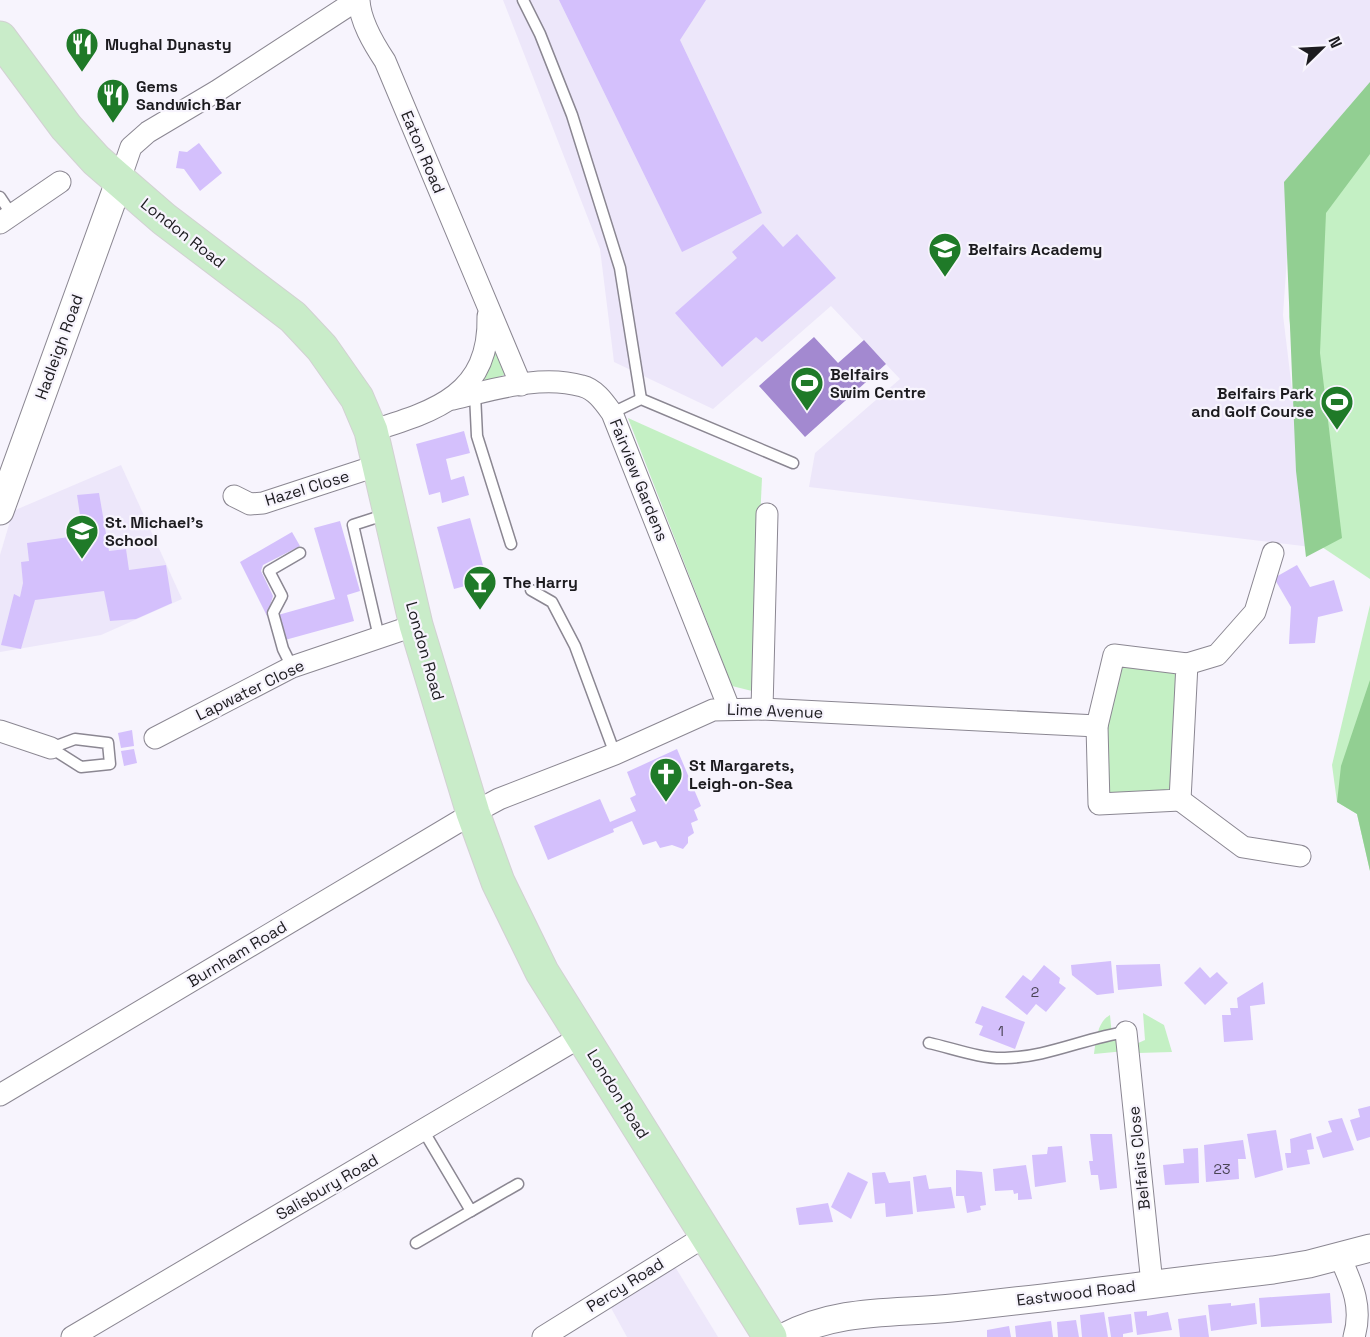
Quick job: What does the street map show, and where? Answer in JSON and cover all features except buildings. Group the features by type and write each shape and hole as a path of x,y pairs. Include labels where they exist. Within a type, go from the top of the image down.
{"main road":[{"name":"London Road","path":"0,38 66,127 119,182 292,317 341,372 357,398 371,431 416,625 473,813 498,882 542,972 770,1337"}],"street":[{"name":"Eaton Road","path":"358,0 359,11 375,46 385,61 522,385"},
{"path":"119,182 131,147 148,132 217,92 358,0"},
{"path":"6,219 60,182"},
{"name":"Hadleigh Road","path":"5,509 119,182"},
{"name":"Eaton Road","path":"371,431 419,415 453,399 473,378 489,340 488,306"},
{"name":"Fairview Gardens","path":"453,399 522,385 544,383 583,386 600,397 612,413 729,708"},
{"name":"Hazel Close","path":"234,496 250,504 263,503 379,465"},
{"path":"762,709 767,514"},
{"path":"1273,553 1255,612 1217,655 1187,664 1114,655 1097,726 1099,804 1180,800 1242,847 1300,856"},
{"name":"Lapwater Close","path":"154,738 292,667 416,625"},
{"path":"1180,800 1187,664"},
{"name":"Lime Avenue","path":"473,813 499,799 615,754 713,710 762,709 1097,726"},
{"path":"0,731 51,748"},
{"name":"Burnham Road","path":"0,1095 473,813"},
{"name":"Belfairs Close","path":"1126,1032 1152,1284"},
{"name":"Salisbury Road","path":"72,1337 582,1036"},
{"name":"Percy Road","path":"543,1337 707,1235"},
{"name":"Eastwood Road","path":"784,1337 818,1321 838,1316 952,1308 1273,1270 1340,1257 1370,1248"},
{"path":"1340,1257 1356,1293 1359,1310 1354,1337"}],"lane":[{"path":"523,0 540,34 572,115 620,268 634,371 641,399"},
{"path":"0,197 6,219"},
{"path":"475,394 477,436 511,544"},
{"path":"612,413 641,399 793,463"},
{"path":"379,637 353,525 390,513"},
{"path":"292,667 283,649 273,613 282,596 269,571 300,553"},
{"path":"531,590 552,602 574,646 615,754"},
{"path":"75,740 108,743 110,764 81,767 51,748 75,740"},
{"path":"928,1043 1003,1058 1050,1053 1103,1035 1126,1032"},
{"path":"423,1130 471,1211"},
{"path":"416,1243 518,1184"}],"shaded area":[{"name":"Belfairs Academy","path":"503,0 1370,0 1370,106 1291,199 1283,315 1311,547 809,487 815,453 900,379 831,306 713,409 614,362 600,249"},
{"name":"Belfairs Swim Centre","path":"814,337 838,363 864,340 886,364 805,437 759,386"},
{"name":"St. Michael's School","path":"121,465 182,599 101,635 0,652 0,555 13,511"},
{"path":"674,1265 718,1337 627,1337 610,1306"}],"green space":[{"path":"1370,82 1370,154 1326,213 1320,353 1342,538 1306,557 1296,471 1284,182"},
{"name":"Belfairs Park and Golf Course","path":"1370,112 1370,579 1319,545 1289,317 1296,196"},
{"path":"497,350 506,370 504,375 482,383 480,380 493,351"},
{"path":"628,418 762,478 752,691 732,686"},
{"path":"1370,605 1370,871 1357,814 1337,802 1332,765"},
{"path":"1118,663 1181,670 1176,796 1105,798 1103,726"},
{"path":"1370,680 1370,871 1357,814 1337,802 1341,766"},
{"path":"1143,1013 1164,1025 1172,1052 1138,1053 1136,1044 1145,1040"},
{"path":"1110,1015 1112,1036 1123,1037 1125,1051 1094,1054 1102,1022"}],"place":[{"name":"Mughal Dynasty","path":"82,73"},
{"name":"Gems Sandwich Bar","path":"113,124"},
{"name":"Belfairs Academy","path":"945,278"},
{"name":"Belfairs Swim Centre","path":"807,412"},
{"name":"Belfairs Park and Golf Course","path":"1337,431"},
{"name":"St. Michael's School","path":"82,560"},
{"name":"The Harry","path":"480,611"},
{"name":"St Margarets, Leigh-on-Sea","path":"666,803"}]}
